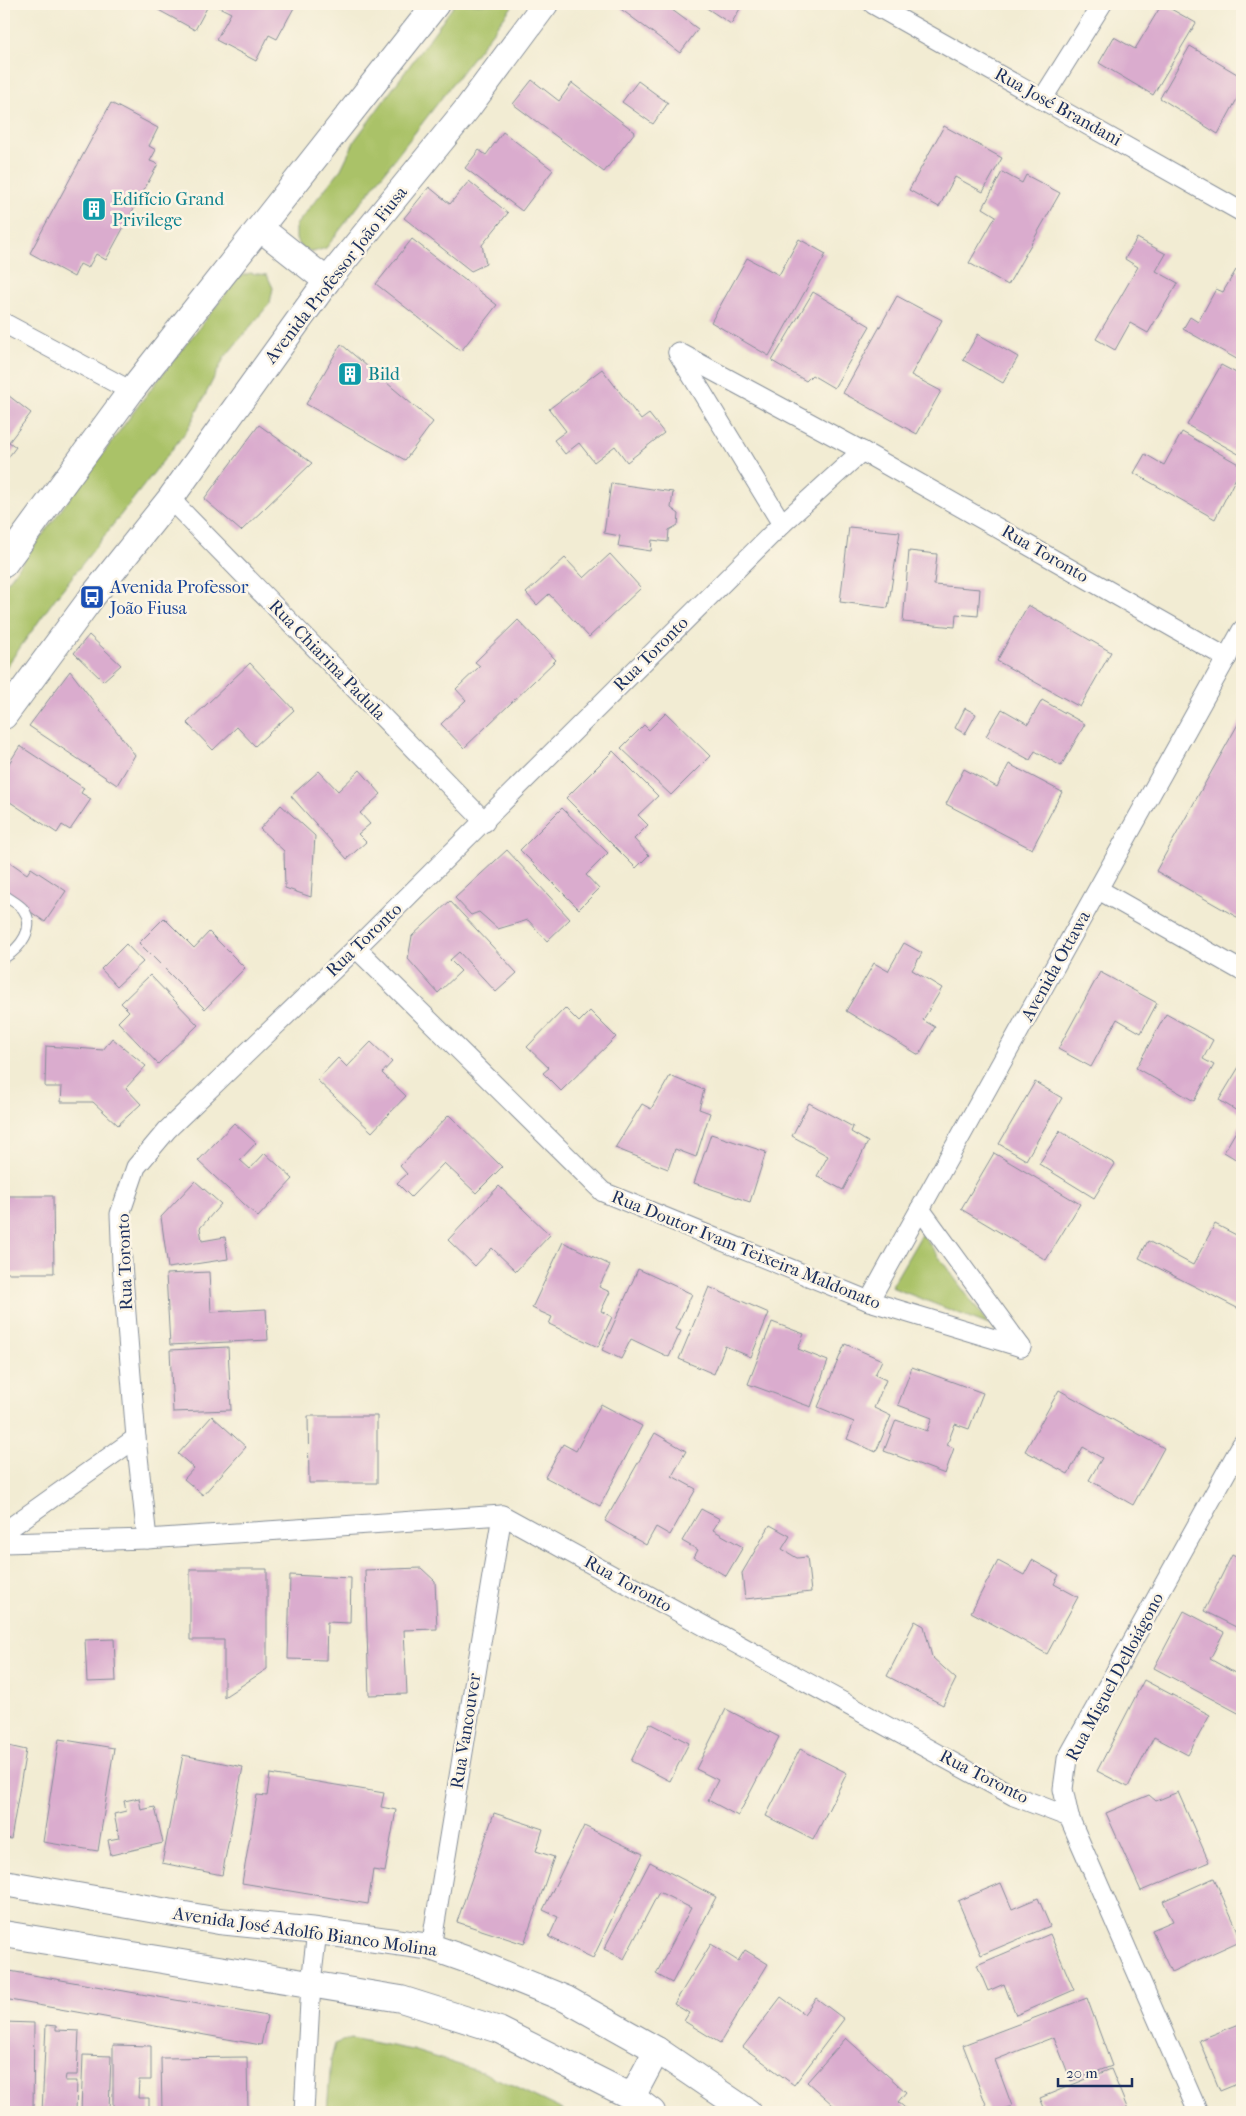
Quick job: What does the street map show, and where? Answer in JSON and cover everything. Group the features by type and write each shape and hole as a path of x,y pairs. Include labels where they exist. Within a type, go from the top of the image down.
{"main road":[{"path":"4,564 131,391 436,4"},
{"name":"Avenida Professor João Fiusa","path":"4,716 92,597 170,499 327,281 467,109 545,4"},
{"path":"260,228 327,281"},
{"name":"Avenida José Adolfo Bianco Molina","path":"4,1883 219,1921 317,1931 430,1947 482,1965 566,1999 657,2050 748,2112"},
{"path":"4,1934 401,1999 491,2027 553,2055 632,2096 652,2112"},
{"path":"632,2096 657,2050"}],"street":[{"name":"Rua José Brandani","path":"873,4 1043,98 1242,212"},
{"path":"1043,98 1102,4"},
{"path":"4,323 131,391"},
{"name":"Rua Toronto","path":"782,524 678,352 862,451 1227,658"},
{"name":"Rua Toronto","path":"147,1539 136,1438 122,1264 120,1214 136,1167 168,1130 484,822 782,524 862,451"},
{"name":"Rua Chiarina Padula","path":"170,499 484,822"},
{"name":"Avenida Ottawa","path":"869,1301 1242,630"},
{"path":"1099,890 1242,971"},
{"name":"Rua Doutor Ivam Teixeira Maldonato","path":"356,948 603,1192 869,1301 1021,1347 920,1208"},
{"path":"4,1532 136,1438"},
{"name":"Rua Miguel Delloiágono","path":"1198,2112 1069,1817 1063,1789 1067,1759 1242,1444"},
{"path":"4,1544 147,1539 502,1515"},
{"name":"Rua Toronto","path":"502,1515 1014,1796 1069,1817"},
{"name":"Rua Vancouver","path":"430,1947 502,1515"},
{"path":"304,2112 311,1983 317,1931"}],"lane":[{"path":"4,896 23,909 29,924 25,939 13,952 4,958"}],"green space":[{"path":"455,4 514,4 326,248 313,252 302,248 296,239 296,225 341,169 355,140"},
{"path":"250,273 267,275 273,288 270,303 224,358 188,429 54,600 4,670 4,587 144,398 239,277"},
{"path":"922,1234 989,1325 891,1287"},
{"path":"351,2038 412,2050 485,2073 567,2112 327,2112 331,2059 335,2044"}],"building":[{"path":"154,4 209,4 195,30 153,7"},
{"path":"213,4 296,4 277,39 269,35 256,61 216,40 231,13"},
{"path":"614,4 664,4 698,29 680,53"},
{"path":"703,4 736,4 741,7 731,24"},
{"path":"1162,4 1196,23 1153,95 1099,63 1114,37 1135,49"},
{"path":"1190,46 1242,77 1242,90 1218,134 1160,98"},
{"path":"532,80 559,101 572,83 635,132 604,172 513,104"},
{"path":"638,81 668,103 653,124 622,102"},
{"name":"Edifício Grand Privilege","path":"111,103 158,128 149,146 156,150 150,161 158,164 106,260 96,254 88,268 80,264 74,277 30,253"},
{"path":"944,126 1002,158 983,192 955,177 939,207 909,190"},
{"path":"503,132 553,170 522,211 465,168 479,150 486,155"},
{"path":"1002,172 1022,183 1026,175 1060,193 1008,285 969,263 996,216 983,208"},
{"path":"469,181 508,213 482,245 486,264 471,271 404,218 429,187 450,204"},
{"path":"1137,238 1166,254 1156,271 1178,283 1148,333 1130,323 1115,350 1096,339 1138,267 1125,259"},
{"path":"412,239 497,305 461,351 376,284"},
{"path":"799,239 826,254 769,356 711,322 747,258 779,275"},
{"path":"1236,270 1242,274 1242,362 1183,329 1190,317 1198,322 1216,289 1223,292"},
{"path":"813,292 870,326 834,388 812,375 806,381 772,361"},
{"path":"897,296 942,320 911,375 941,391 917,434 843,393"},
{"path":"978,334 1018,357 1003,383 963,360"},
{"name":"Bild","path":"341,344 433,422 405,460 306,404"},
{"path":"1221,365 1242,376 1242,456 1187,425"},
{"path":"602,369 641,420 649,414 664,433 627,462 615,446 594,462 579,443 565,454 554,440 566,431 549,409"},
{"path":"4,392 31,413 9,442 16,447 4,463"},
{"path":"259,425 312,463 241,531 204,499"},
{"path":"1182,432 1242,466 1215,519 1134,473 1145,454 1164,465"},
{"path":"611,483 673,492 671,508 679,514 678,525 669,530 668,542 652,540 651,551 618,546 620,536 604,533"},
{"path":"849,527 900,532 888,608 840,602"},
{"path":"909,551 937,554 934,585 980,589 978,616 956,614 955,627 903,622"},
{"path":"610,554 641,588 589,637 549,594 537,605 526,593 565,558 584,578"},
{"path":"1028,605 1111,652 1080,707 997,661"},
{"path":"518,620 556,660 464,748 441,724 466,700 456,689 480,666 475,662"},
{"path":"89,635 121,665 103,681 74,653"},
{"path":"250,663 294,710 255,746 237,727 213,750 187,723"},
{"path":"70,671 135,755 117,785 29,726"},
{"path":"1042,700 1085,724 1061,766 1035,751 1030,760 986,736 1002,709 1028,724"},
{"path":"965,708 976,714 965,734 955,728"},
{"path":"666,713 710,756 671,795 621,748 644,725 649,730"},
{"path":"1242,717 1242,920 1156,871"},
{"path":"20,746 84,788 81,793 91,799 70,830 62,825 57,833 4,798 4,771"},
{"path":"613,751 658,796 638,815 648,825 634,839 649,855 636,868 566,798"},
{"path":"1009,764 1062,792 1032,849 946,804 964,769 997,787"},
{"path":"360,770 381,794 360,813 370,824 358,834 366,842 347,859 291,796 319,771 338,791"},
{"path":"281,805 315,836 311,897 285,888 284,851 260,829"},
{"path":"562,808 608,853 586,875 599,889 579,909 520,850"},
{"path":"507,850 570,919 547,941 528,920 498,929 479,912 471,915 455,898"},
{"path":"4,858 27,874 31,868 66,891 45,922 4,893"},
{"path":"450,901 517,973 496,992 459,952 450,960 461,971 438,993 408,959 412,936"},
{"path":"164,918 194,948 209,932 245,968 205,1009 139,943"},
{"path":"904,943 922,953 912,970 942,988 923,1020 935,1027 919,1055 846,1011 874,963 888,971"},
{"path":"126,944 143,962 117,986 101,969"},
{"path":"1100,972 1157,1003 1141,1033 1117,1019 1091,1067 1058,1049"},
{"path":"150,975 198,1025 158,1064 118,1022 129,1011 121,1003"},
{"path":"565,1008 579,1022 590,1011 616,1037 561,1091 543,1073 549,1068 527,1047"},
{"path":"1166,1014 1213,1040 1203,1059 1214,1065 1194,1101 1136,1068"},
{"path":"112,1038 146,1066 126,1088 141,1104 118,1125 93,1102 61,1102 62,1087 45,1087 46,1046 103,1050"},
{"path":"371,1042 392,1062 382,1073 406,1096 372,1132 317,1080 338,1058 347,1067"},
{"path":"1242,1062 1242,1114 1219,1100"},
{"path":"670,1076 704,1090 699,1109 710,1113 696,1157 675,1149 668,1169 615,1148 642,1104 651,1109"},
{"path":"1035,1082 1062,1098 1026,1160 999,1144"},
{"path":"809,1103 853,1127 851,1132 868,1142 843,1190 817,1176 828,1156 792,1136"},
{"path":"449,1115 502,1167 476,1193 444,1163 411,1197 397,1183 407,1174 400,1166"},
{"path":"1242,1121 1242,1163 1224,1152"},
{"path":"234,1123 256,1143 240,1160 250,1169 265,1153 293,1179 258,1217 198,1161"},
{"path":"1060,1131 1115,1164 1094,1198 1039,1164"},
{"path":"711,1134 766,1152 750,1202 694,1183"},
{"path":"994,1153 1080,1204 1046,1260 961,1209"},
{"path":"195,1181 221,1204 200,1228 202,1241 225,1237 228,1259 168,1268 161,1217"},
{"path":"499,1186 550,1235 516,1271 492,1248 475,1266 448,1240"},
{"path":"4,1196 53,1196 54,1273 4,1273"},
{"path":"1215,1224 1242,1238 1241,1310 1139,1258 1148,1241 1193,1265"},
{"path":"563,1242 610,1265 599,1287 610,1292 601,1311 612,1317 598,1347 549,1324 552,1317 532,1308"},
{"path":"638,1269 692,1294 675,1329 681,1331 669,1357 631,1339 621,1359 602,1350"},
{"path":"209,1272 211,1312 266,1309 268,1340 170,1345 166,1274"},
{"path":"709,1287 769,1313 751,1357 725,1346 714,1374 679,1359"},
{"path":"772,1322 804,1334 798,1349 828,1361 811,1407 748,1384"},
{"path":"845,1344 882,1360 875,1375 886,1380 874,1408 891,1416 876,1452 847,1439 854,1422 818,1407"},
{"path":"228,1347 231,1410 173,1412 170,1350"},
{"path":"912,1367 983,1393 969,1429 955,1424 947,1445 954,1448 945,1474 884,1451 896,1420 927,1431 932,1418 898,1405"},
{"path":"1059,1390 1164,1448 1133,1505 1089,1480 1102,1458 1083,1447 1068,1474 1025,1451"},
{"path":"601,1404 642,1426 600,1506 545,1477 563,1444 576,1451"},
{"path":"212,1416 246,1447 203,1495 184,1479 194,1468 178,1454"},
{"path":"308,1416 377,1416 377,1483 309,1483"},
{"path":"655,1433 686,1451 672,1476 696,1489 670,1535 656,1527 646,1545 605,1521"},
{"path":"701,1509 720,1519 713,1530 743,1547 726,1576 694,1557 698,1550 682,1541"},
{"path":"770,1525 790,1536 782,1549 797,1558 807,1557 811,1592 745,1599 742,1573"},
{"path":"1232,1555 1242,1560 1242,1630 1204,1611"},
{"path":"1032,1560 1059,1575 1054,1584 1078,1597 1047,1654 971,1612 998,1561 1024,1575"},
{"path":"421,1568 435,1581 437,1629 404,1630 407,1694 369,1695 365,1570"},
{"path":"190,1569 267,1569 267,1669 224,1697 224,1640 190,1640"},
{"path":"290,1575 351,1578 350,1623 327,1622 326,1660 288,1659"},
{"path":"1184,1611 1224,1632 1210,1659 1242,1677 1242,1715 1154,1668"},
{"path":"915,1621 924,1626 932,1657 956,1679 943,1705 887,1676"},
{"path":"114,1639 116,1681 87,1682 85,1640"},
{"path":"1144,1680 1210,1715 1188,1755 1154,1737 1128,1787 1097,1771"},
{"path":"726,1709 779,1737 738,1816 708,1800 718,1780 696,1769"},
{"path":"650,1723 689,1743 670,1781 631,1761"},
{"path":"59,1739 114,1748 98,1851 43,1842"},
{"path":"4,1745 26,1750 11,1839 4,1837"},
{"path":"800,1749 847,1773 813,1840 766,1816"},
{"path":"183,1755 243,1767 222,1875 162,1863"},
{"path":"270,1774 384,1793 381,1807 396,1810 385,1872 373,1870 368,1904 242,1883 257,1795 267,1796"},
{"path":"1178,1792 1209,1862 1141,1891 1106,1813 1149,1795 1156,1801"},
{"path":"139,1798 141,1810 155,1807 163,1843 111,1855 108,1840 119,1838 114,1814 126,1811 124,1801"},
{"path":"494,1813 543,1829 536,1851 554,1857 524,1944 457,1922"},
{"path":"584,1826 643,1854 593,1958 549,1937 558,1917 543,1910"},
{"path":"650,1862 716,1897 672,1983 656,1974 691,1908 659,1892 624,1959 604,1949"},
{"path":"1214,1878 1242,1940 1171,1972 1152,1930 1173,1921 1163,1901"},
{"path":"1001,1883 1012,1909 1038,1898 1050,1926 981,1955 958,1901"},
{"path":"1050,1934 1074,1990 1016,2015 1004,1984 988,1991 977,1965"},
{"path":"711,1944 738,1961 745,1950 768,1964 720,2043 684,2021 689,2013 674,2004"},
{"path":"4,1970 267,2016 261,2045 4,1999"},
{"path":"781,1997 804,2014 816,1998 844,2019 794,2085 743,2047"},
{"path":"1087,1998 1112,2066 1071,2081 1054,2037 995,2060 1012,2106 995,2112 989,2112 963,2045"},
{"path":"4,2022 34,2023 33,2112 4,2112"},
{"path":"1242,2023 1242,2082 1220,2091 1199,2040"},
{"path":"46,2025 56,2026 56,2030 79,2031 77,2075 66,2075 65,2081 77,2081 76,2112 42,2112"},
{"path":"846,2038 906,2092 898,2102 910,2112 841,2112 807,2082"},
{"path":"113,2045 151,2046 151,2080 139,2080 138,2098 149,2098 149,2112 113,2112"},
{"path":"83,2055 111,2056 109,2112 81,2112"},
{"path":"247,2057 248,2112 162,2112 161,2058"},
{"path":"1111,2069 1128,2110 1124,2112 1046,2112 1040,2098"}],"place":[{"name":"Edifício Grand Privilege","path":"94,209"},
{"name":"Bild","path":"350,374"},
{"name":"Avenida Professor João Fiusa","path":"92,597"}]}
